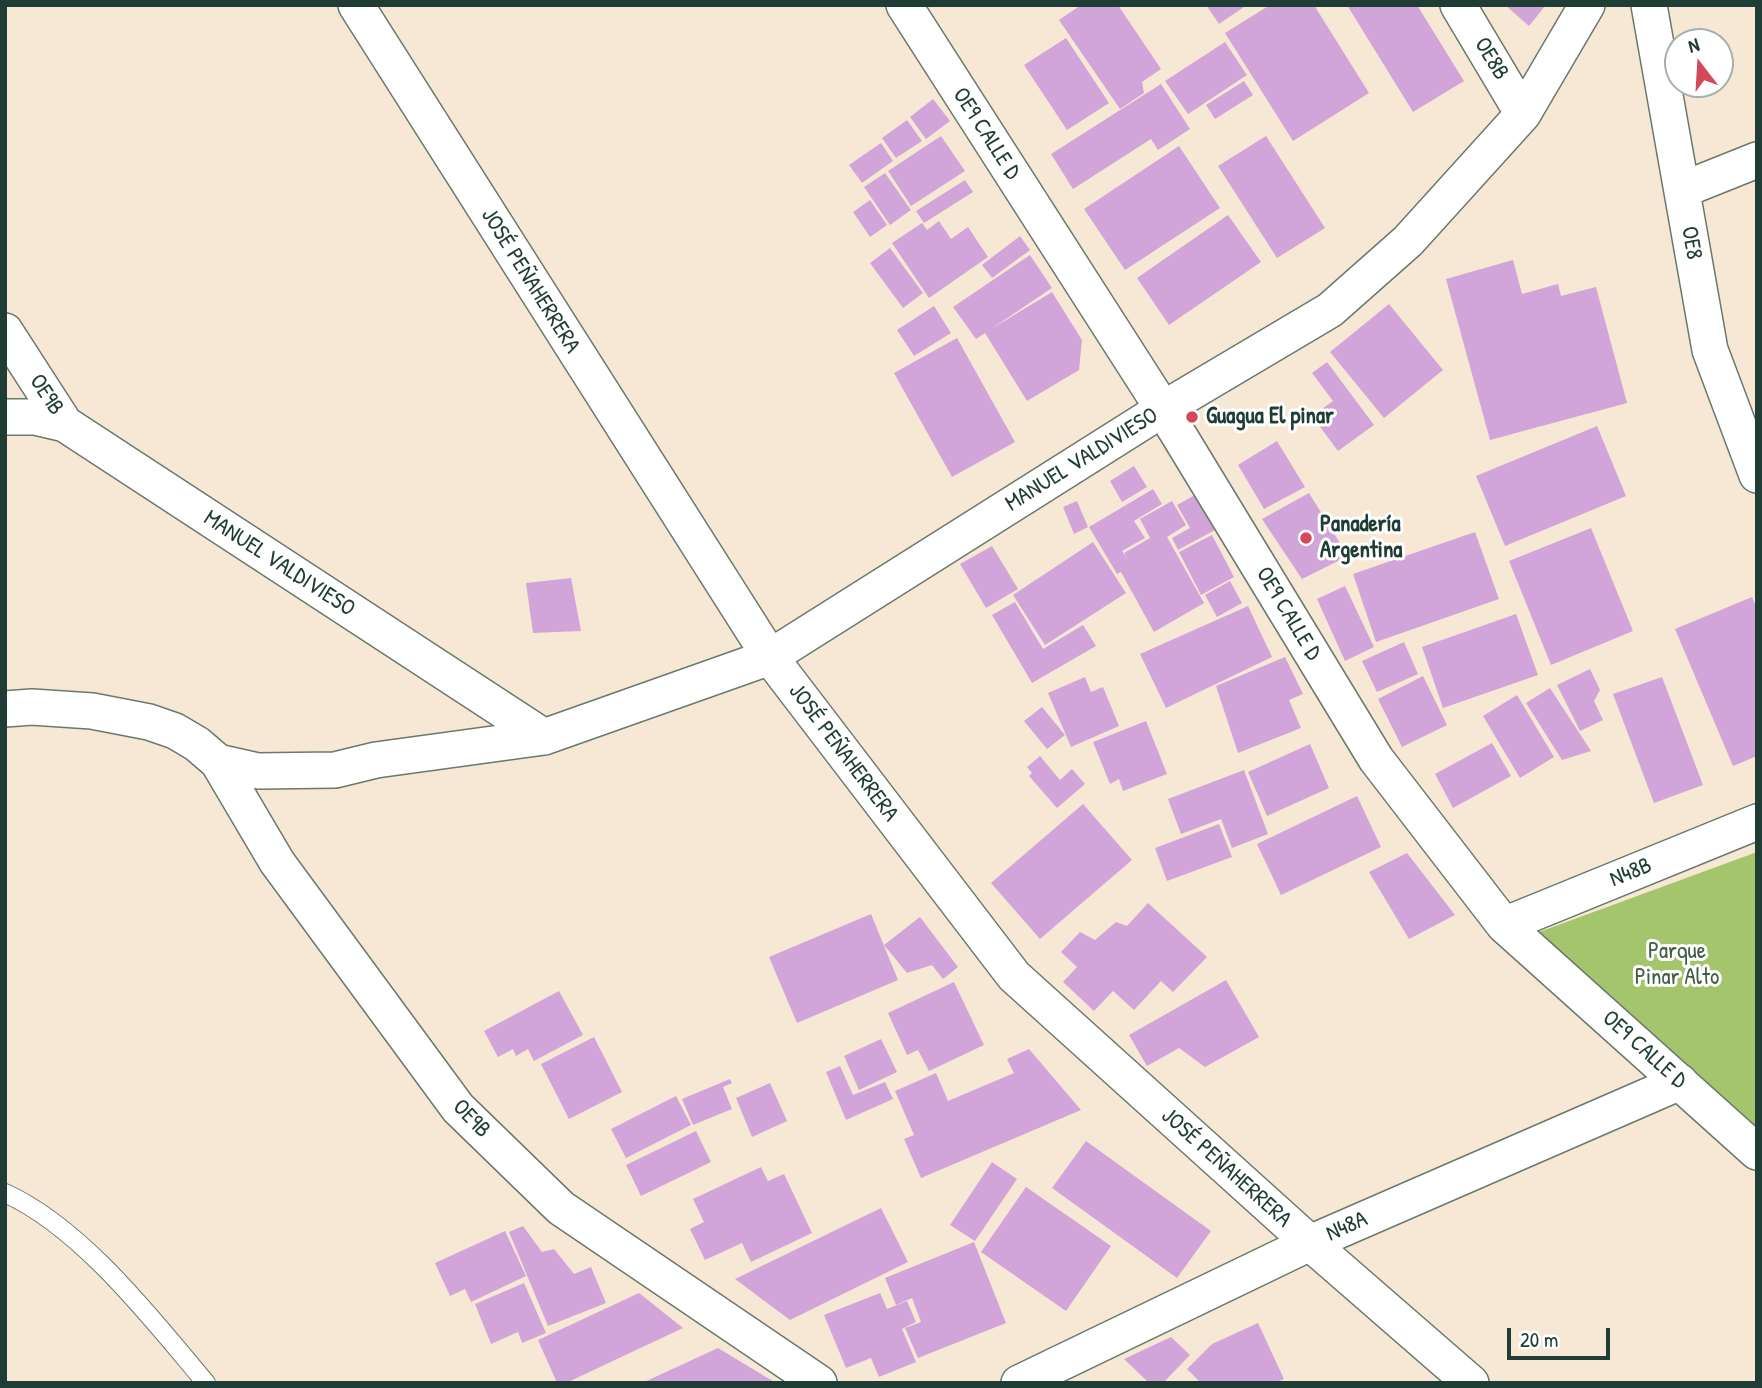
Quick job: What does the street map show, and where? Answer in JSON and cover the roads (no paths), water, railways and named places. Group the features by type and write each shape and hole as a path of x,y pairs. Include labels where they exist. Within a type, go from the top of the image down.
{"street":[{"name":"JOSÉ PEÑAHERRERA","path":"355,5 770,657 1014,976 1310,1243 1471,1383"},
{"name":"OE9 CALLE D","path":"904,5 1163,409 1376,759 1504,925 1757,1152"},
{"name":"OE8B","path":"1458,5 1523,114"},
{"name":"MANUEL VALDIVIESO","path":"218,762 258,771 335,770 376,760 544,737 770,657 1163,409 1330,310 1408,242 1523,114 1587,5"},
{"name":"OE8","path":"1649,5 1710,350 1757,475"},
{"path":"1682,190 1757,160"},
{"name":"OE9B","path":"5,331 65,424"},
{"name":"MANUEL VALDIVIESO","path":"5,417 35,417 65,424 544,737"},
{"path":"5,709 32,707 92,711 149,722 175,731 197,744 218,762"},
{"name":"OE9B","path":"218,762 277,862 458,1108 561,1208 819,1383"},
{"name":"N48B","path":"1504,925 1757,822"},
{"name":"N48A","path":"1019,1383 1310,1243 1680,1082"}],"lane":[{"path":"5,1193 51,1220 79,1242 206,1383"}],"place":[{"name":"Guagua El pinar","path":"1192,417"},
{"name":"Panadería Argentina","path":"1306,538"}],"park label":[{"name":"Parque Pinar Alto","path":"1677,965"}]}
